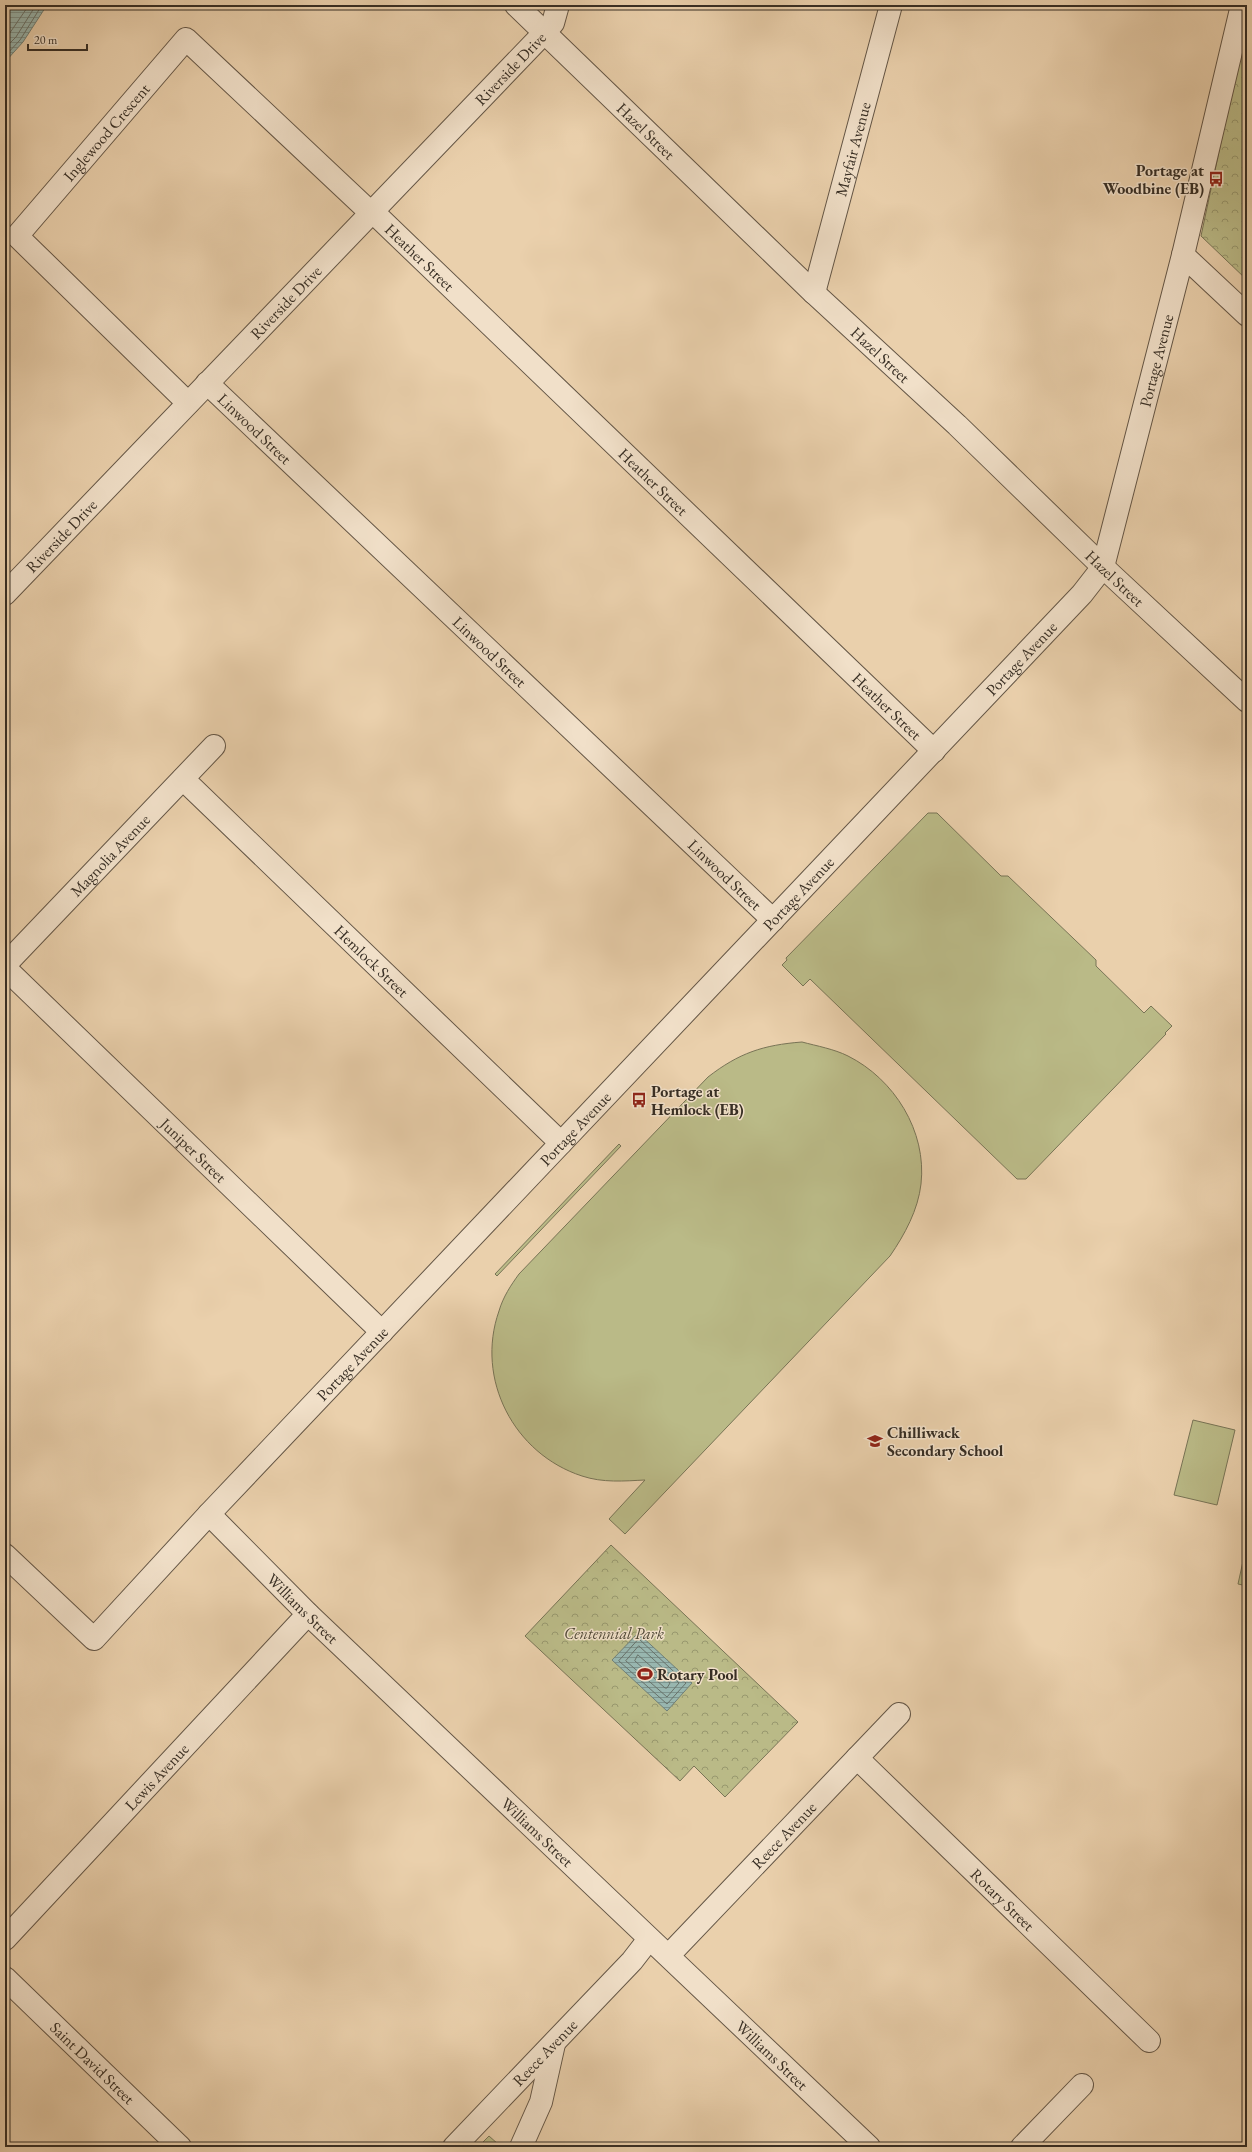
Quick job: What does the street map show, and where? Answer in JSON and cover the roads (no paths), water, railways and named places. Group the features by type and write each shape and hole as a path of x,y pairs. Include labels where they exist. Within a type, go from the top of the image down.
{"street":[{"name":"Hazel Street","path":"516,5 814,294 957,425 1103,567 1247,701"},
{"name":"Riverside Drive","path":"5,594 544,33 553,23 558,5"},
{"name":"Mayfair Avenue","path":"814,294 891,5"},
{"name":"Portage Avenue","path":"5,1555 94,1639 209,1514 1082,594 1103,567 1183,255 1242,5"},
{"name":"Inglewood Crescent","path":"188,403 17,236 186,39 372,212"},
{"name":"Heather Street","path":"372,212 934,751"},
{"path":"1183,255 1247,315"},
{"name":"Linwood Street","path":"207,383 773,920"},
{"name":"Magnolia Avenue","path":"5,966 214,746"},
{"name":"Hemlock Street","path":"183,779 561,1143"},
{"name":"Juniper Street","path":"5,966 382,1332"},
{"name":"Williams Street","path":"209,1514 308,1614 869,2147"},
{"name":"Lewis Avenue","path":"5,1939 308,1614"},
{"name":"Reece Avenue","path":"669,1956 898,1714"},
{"name":"Rotary Street","path":"857,1758 1149,2040"},
{"name":"Reece Avenue","path":"454,2147 632,1961 649,1939"},
{"name":"Saint David Street","path":"5,1978 180,2147"},
{"path":"521,2147 541,2102 554,2044"},
{"path":"1022,2147 1082,2085"}],"water":[{"path":"5,5 47,5 23,42 5,62"},
{"path":"638,1633 692,1683 667,1711 612,1660"}],"place":[{"name":"Portage at Woodbine (EB)","path":"1216,179"},
{"name":"Portage at Hemlock (EB)","path":"639,1100"},
{"name":"Chilliwack Secondary School","path":"875,1441"},
{"name":"Rotary Pool","path":"645,1674"}],"park label":[{"name":"Centennial Park","path":"614,1633"}]}
